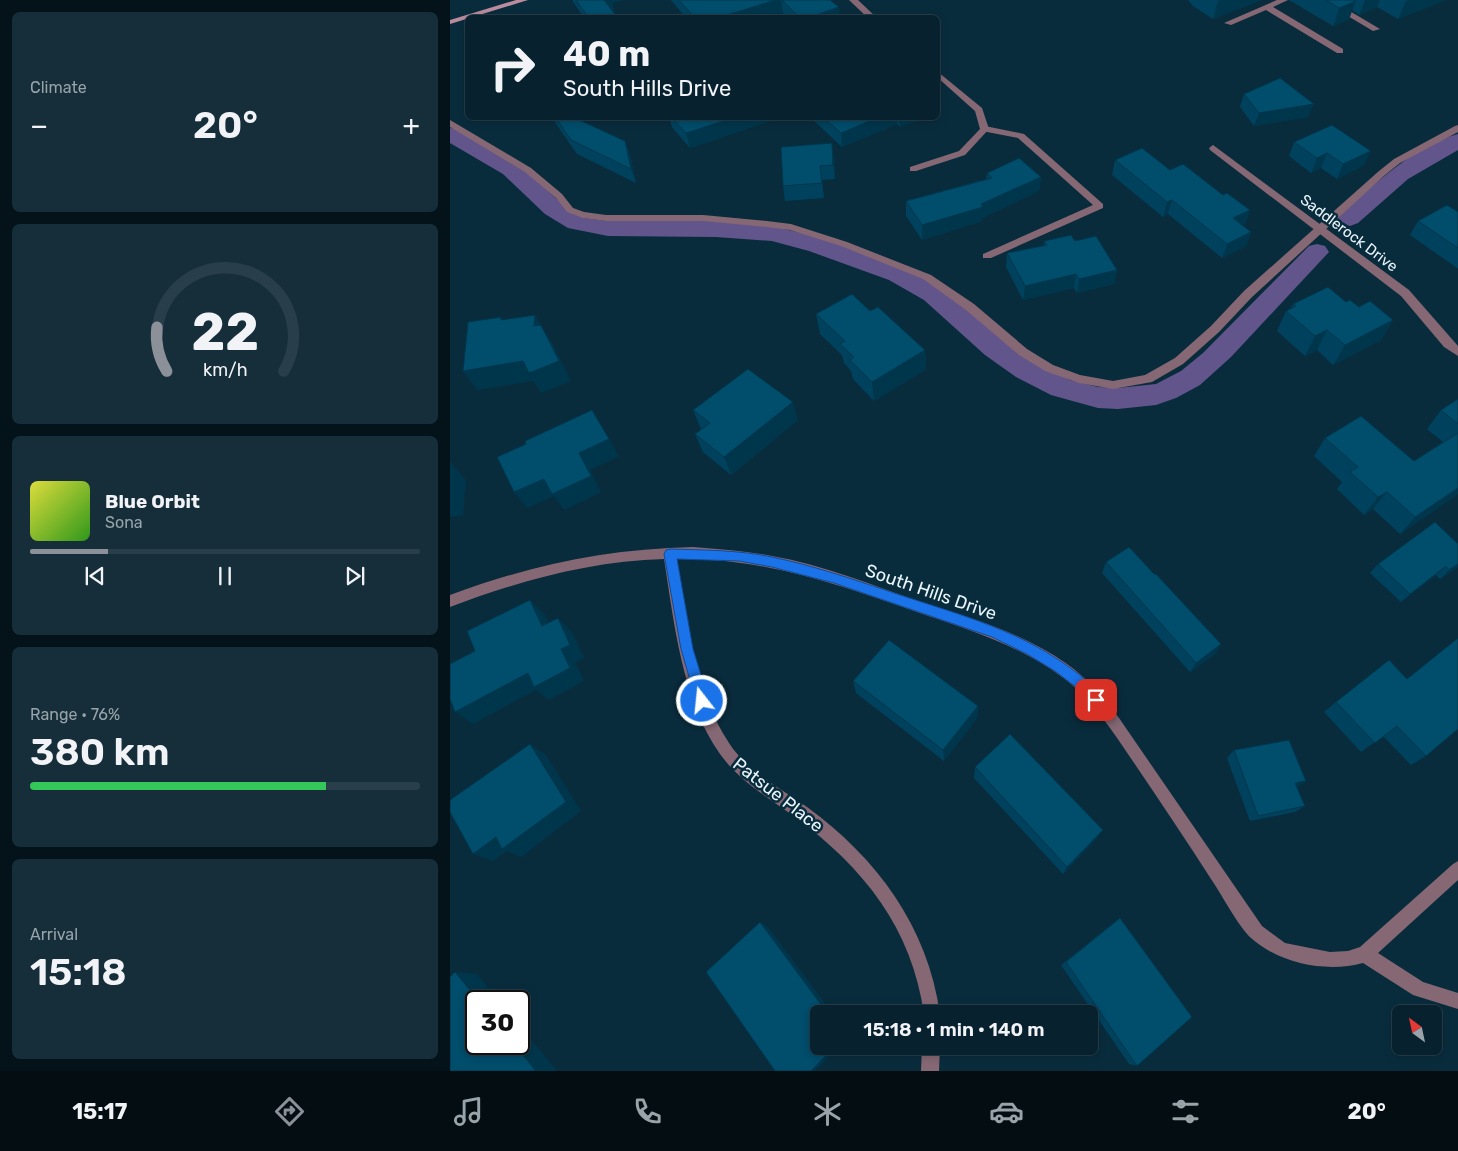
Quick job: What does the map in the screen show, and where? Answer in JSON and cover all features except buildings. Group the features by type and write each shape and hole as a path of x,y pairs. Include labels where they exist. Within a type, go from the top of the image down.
{"street":[{"path":"474,15 524,0"},
{"path":"853,0 870,15"},
{"path":"1228,23 1284,0"},
{"path":"1325,0 1376,29"},
{"path":"1267,7 1340,51"},
{"path":"450,22 465,18"},
{"path":"940,76 978,110 985,129"},
{"path":"450,123 528,170 559,196 570,210 583,215 606,218 703,218 767,224 791,227 844,244 927,277 970,307 1038,362 1063,375 1113,385 1148,379 1179,361 1215,329 1248,294 1382,173 1397,161 1458,128"},
{"path":"914,169 962,153 985,129"},
{"path":"985,129 1021,136 1100,206 987,256"},
{"name":"Saddlerock Drive","path":"1213,148 1405,293 1448,344 1458,352"},
{"name":"South Hills Drive","path":"450,601 502,581 544,570 624,557 670,554 739,556 772,562 816,574 995,633 1032,650 1060,667 1080,683 1106,713 1159,787 1216,875 1256,932 1282,950 1330,960 1348,959 1364,954"},
{"name":"Patsue Place","path":"670,554 687,649 702,701 717,738 729,757 741,769 845,847 869,875 892,906 914,942 926,977 931,1005"},
{"path":"1458,869 1364,954 1420,989 1458,1001"},
{"path":"930,1071 931,1055"}],"waterway":[{"path":"450,134 511,169 526,181 560,215 576,223 608,229 757,231 817,245 897,274 933,294 994,348 1025,370 1061,388 1098,397 1118,399 1156,394 1167,391 1191,378 1202,370 1317,252"},
{"path":"1350,218 1400,174 1458,141"}],"route":[{"path":"702,701 687,649 670,554 739,556 772,562 834,578 995,633 1032,650 1060,667 1080,683 1096,700"}]}
